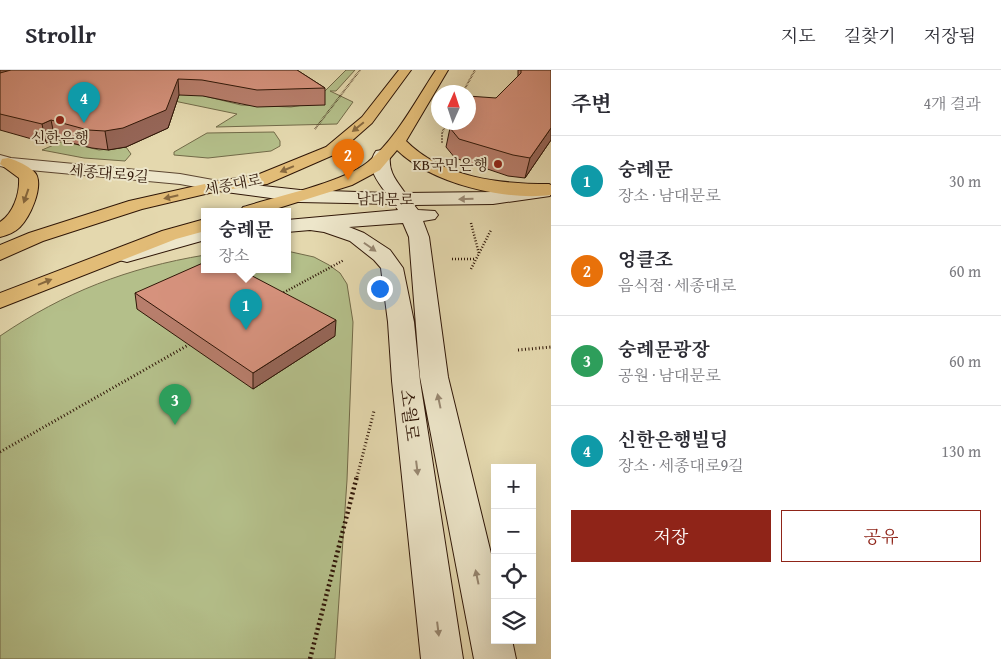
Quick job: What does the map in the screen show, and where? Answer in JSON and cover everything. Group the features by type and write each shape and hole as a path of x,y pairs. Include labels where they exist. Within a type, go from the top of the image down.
{"main road":[{"name":"세종대로","path":"0,253 36,237 136,205 218,186 261,180 332,150 367,120 390,106 405,70"},
{"name":"세종대로","path":"260,208 346,181 374,166 397,140 422,104 442,70"},
{"path":"390,106 404,110 422,104"},
{"path":"397,140 410,154 449,176 474,183 550,195"},
{"name":"소월로","path":"382,155 380,166 382,174 406,208 418,237 434,377 495,659"},
{"path":"0,231 15,220 27,196 30,181 28,176 4,161"},
{"name":"세종대로9길","path":"4,161 180,179 218,186"},
{"name":"남대문로","path":"218,186 468,214 550,195"},
{"name":"남대문로","path":"298,225 406,208"},
{"name":"소월로","path":"298,225 328,227 357,237 382,254 392,268 401,322 406,380 442,659"},
{"path":"0,301 169,235 201,226"},
{"path":"92,265 201,235"}],"path":[{"path":"313,132 360,70"},
{"path":"467,85 475,70"},
{"path":"471,269 491,230"},
{"path":"278,296 350,257"},
{"path":"0,452 190,344"},
{"path":"518,350 551,347"},
{"path":"310,659 375,404"}],"green space":[{"path":"346,70 355,70 336,91 330,91 353,102 337,124 216,127 237,114 150,96 172,88 241,105 291,107 309,104 319,97"},
{"path":"274,132 280,141 280,146 271,151 208,158 174,155 174,152 207,133"},
{"path":"63,141 99,150 126,147 131,154 125,161 84,158 42,150"},
{"path":"291,252 314,257 329,265 340,273 347,284 353,322 347,480 335,659 0,659 0,336 24,320 73,294 123,275 176,260 201,256 201,273 291,273"}],"building":[{"path":"11,70 297,70 325,88 257,90 202,80 178,79 166,110 123,128 105,131 88,130 51,120 42,124 0,114 0,73"},
{"path":"521,70 551,70 551,128 530,158 459,139 452,130 476,130 476,97 496,98 521,73"},
{"path":"201,264 201,273 247,273 336,320 253,373 135,293"}],"place":[{"name":"신한은행","path":"60,120"},
{"name":"신한은행빌딩","path":"84,123"},
{"name":"KB국민은행","path":"498,164"},
{"name":"엉클조","path":"348,180"},
{"name":"숭례문","path":"246,330"},
{"name":"숭례문광장","path":"175,425"}]}
